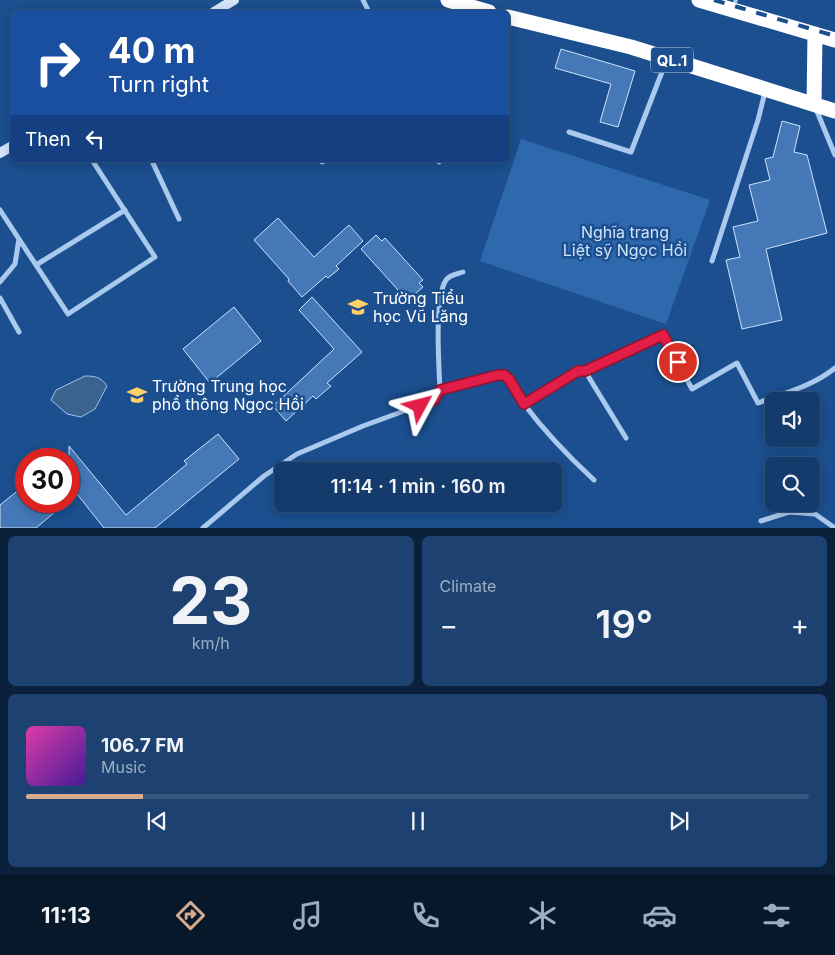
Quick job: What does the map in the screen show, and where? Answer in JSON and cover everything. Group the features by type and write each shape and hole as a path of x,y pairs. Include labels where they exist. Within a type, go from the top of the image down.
{"highway":[{"path":"448,0 482,10"},
{"path":"699,0 734,5 835,40"},
{"name":"QL.1","path":"510,17 631,47 835,111"},
{"path":"814,104 816,34"}],"street":[{"path":"217,10 234,0"},
{"path":"568,132 632,152 667,59"},
{"path":"712,261 758,120 765,89"},
{"path":"814,104 835,155"},
{"path":"0,210 68,314 155,257 93,162"},
{"path":"153,162 178,219"},
{"path":"36,265 124,210"},
{"path":"0,282 15,264 19,238"},
{"path":"203,528 264,476 297,454 363,426 434,400 440,390 439,308 442,287 446,279 454,274 463,272"},
{"path":"0,298 19,332"},
{"path":"524,404 578,371 585,371 663,335 692,389 737,363 758,403 808,385 826,376 835,368"},
{"path":"585,371 626,438"},
{"path":"440,390 504,375 509,379 524,404 563,452 594,480"},
{"path":"761,522 789,512 815,514 835,528"}],"green space":[{"name":"Nghĩa trang Liệt sỹ Ngọc Hồi","path":"521,139 710,200 666,324 480,261"}],"shaded area":[{"path":"85,376 98,378 107,386 95,409 81,417 67,414 51,400 56,390"}],"building":[{"path":"561,49 635,71 618,127 600,122 611,84 555,68"},
{"path":"782,121 800,126 794,152 807,155 827,233 766,249 782,320 742,329 726,260 740,257 733,227 758,221 749,185 770,180 765,159 773,157"},
{"path":"278,218 314,257 349,225 363,241 336,266 339,269 328,278 326,276 302,297 288,281 289,279 254,240"},
{"path":"376,235 382,241 385,238 423,280 419,283 423,287 415,294 423,303 408,301 361,249"},
{"path":"312,297 362,352 327,383 331,386 316,399 313,396 286,421 273,406 334,349 299,310"},
{"path":"234,307 261,341 210,383 183,349"},
{"path":"218,434 239,459 155,528 104,528 80,498 80,459 126,515 187,464 184,461"},
{"path":"15,493 15,513 54,513 36,528 0,528 0,505"}],"railway":[{"path":"714,0 835,36"}],"place":[{"name":"Trường Tiểu học Vũ Lăng","path":"358,307"},
{"name":"Trường Trung học phổ thông Ngọc Hồi","path":"137,395"}],"route":[{"path":"420,406 434,400 440,390 498,375 504,375 509,379 524,404 578,371 585,371 663,335 678,362"}]}
